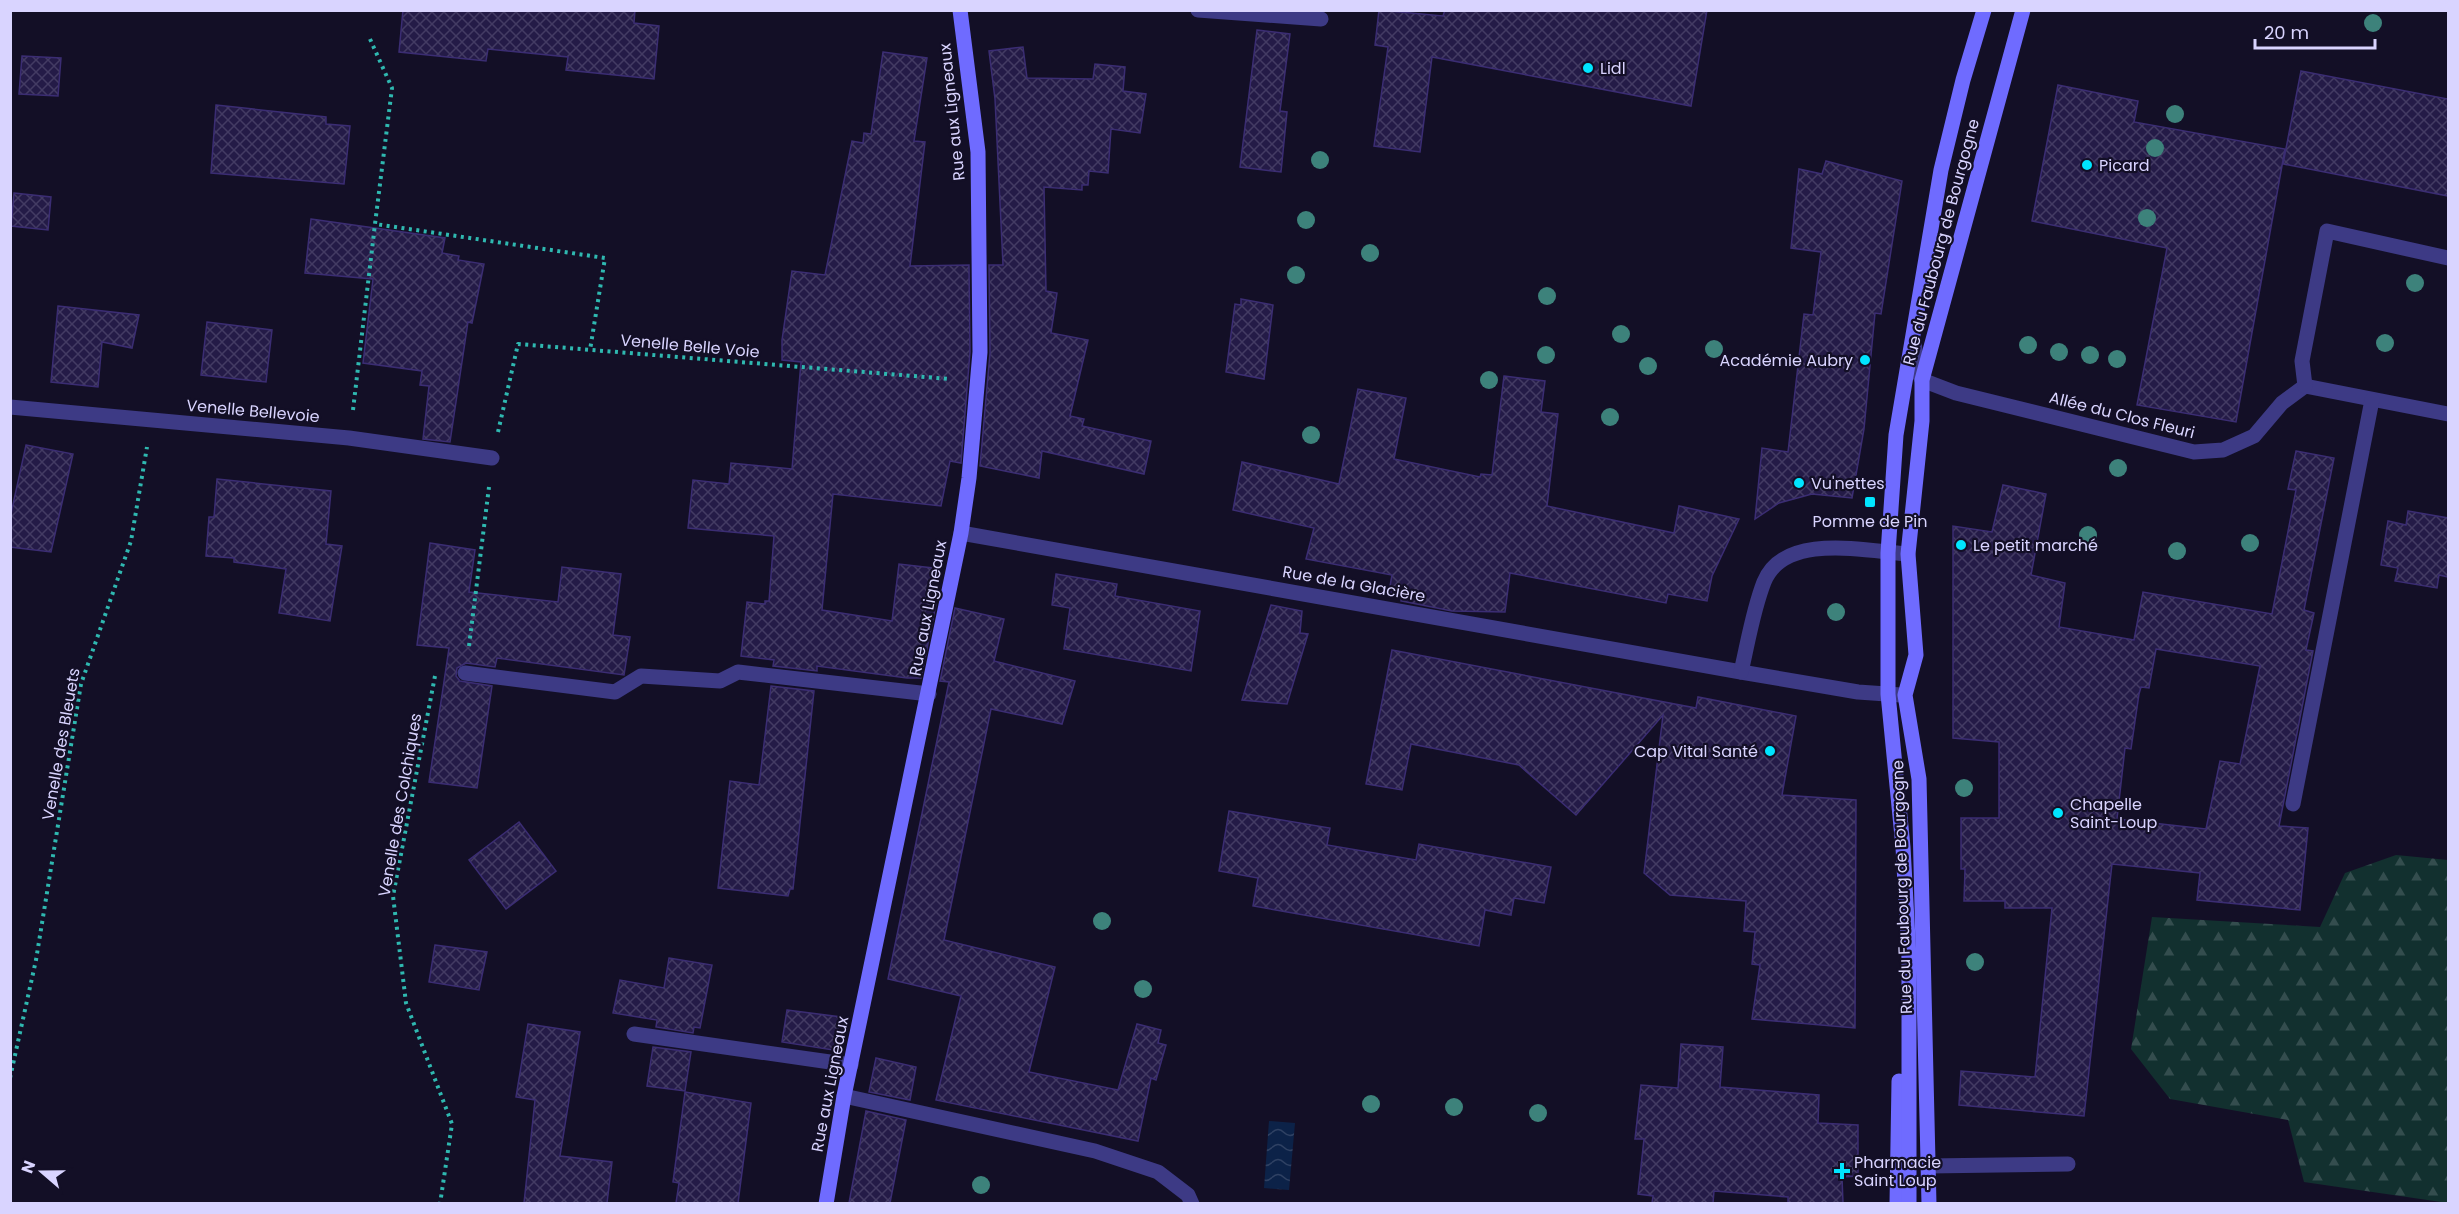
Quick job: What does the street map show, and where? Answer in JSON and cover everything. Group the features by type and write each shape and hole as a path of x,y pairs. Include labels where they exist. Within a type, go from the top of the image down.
{"main road":[{"name":"Rue aux Ligneaux","path":"826,1203 850,1065 962,533 969,478 980,352 978,152 960,10"},
{"name":"Rue du Faubourg de Bourgogne","path":"1909,1203 1909,958 1903,847 1888,694 1888,553 1896,435 1912,332 1941,170 1963,80 1984,10"},
{"name":"Rue du Faubourg de Bourgogne","path":"1929,1203 1919,779 1905,695 1916,655 1908,554 1922,421 1922,380 2023,10"},
{"name":"Rue du Faubourg de Bourgogne","path":"1897,1203 1903,847"}],"street":[{"path":"1198,10 1321,19"},
{"path":"2448,258 2327,231 2302,361 2305,386 2448,414"},
{"path":"1912,332 1917,370 1922,380"},
{"name":"Allée du Clos Fleuri","path":"1922,380 1956,393 2194,452 2223,450 2254,436 2282,403 2305,386"},
{"path":"2293,804 2372,400"},
{"name":"Venelle Bellevoie","path":"10,407 349,438 492,458"},
{"name":"Rue de la Glacière","path":"962,533 1741,672 1858,692 1905,695"},
{"path":"1741,672 1765,580 1776,565 1790,555 1806,549 1908,554"},
{"path":"465,673 615,692 641,676 720,681 738,672 929,694"},
{"path":"634,1034 850,1065"},
{"path":"844,1096 1095,1151 1158,1172 1188,1195 1192,1203"},
{"path":"1929,1166 2068,1164"}],"path":[{"path":"349,438 392,88 370,39"},
{"path":"375,224 605,258 590,350"},
{"name":"Venelle Belle Voie","path":"492,458 518,344 978,381"},
{"name":"Venelle des Bleuets","path":"10,1078 36,960 81,684 131,541 147,442 141,420"},
{"path":"468,649 492,458"},
{"name":"Venelle des Colchiques","path":"435,675 393,896 406,1003 452,1124 440,1203"}],"green space":[{"path":"2396,855 2448,860 2448,1203 2304,1182 2288,1120 2170,1099 2131,1049 2152,917 2320,927 2345,873"}],"water":[{"path":"1269,1121 1295,1123 1289,1190 1264,1188"}],"building":[{"path":"403,10 635,10 634,23 659,26 654,79 566,70 568,57 488,49 486,61 399,52"},
{"name":"Lidl","path":"1379,10 1443,16 1445,10 1707,10 1691,106 1432,57 1420,152 1374,146 1388,47 1375,45"},
{"path":"1257,30 1290,34 1280,111 1287,112 1281,172 1240,167"},
{"path":"1023,47 1027,78 1093,79 1095,64 1125,67 1123,91 1146,94 1140,133 1111,129 1108,173 1089,171 1088,185 1082,185 1082,190 1044,187 1046,291 1057,293 1051,333 1088,340 1070,416 1084,419 1082,426 1151,441 1144,474 1042,451 1039,478 980,466 990,353 989,265 1003,265 995,99 989,51"},
{"path":"883,52 927,58 914,141 925,142 910,266 969,265 970,352 961,463 950,461 941,506 833,494 822,610 892,621 899,564 933,568 925,601 936,604 921,678 817,666 817,671 773,666 774,660 741,656 747,602 765,604 765,601 769,601 774,536 688,528 693,480 729,484 731,463 792,469 801,362 782,360 782,340 792,271 825,275 852,141 863,143 864,133 871,134"},
{"path":"22,56 61,58 58,96 19,94"},
{"path":"2301,71 2448,99 2448,196 2283,164"},
{"path":"2058,85 2138,101 2134,122 2285,149 2236,422 2137,405 2167,248 2032,221"},
{"path":"216,105 326,117 326,124 350,126 344,184 211,173"},
{"path":"1826,161 1902,181 1881,314 1875,313 1864,429 1852,498 1812,494 1779,503 1755,519 1762,448 1788,452 1804,314 1813,315 1821,252 1791,248 1799,169 1822,174"},
{"path":"14,193 51,197 48,230 11,226"},
{"path":"311,219 445,238 442,253 459,256 458,260 484,264 472,323 468,322 450,442 423,439 429,386 420,385 422,371 363,363 373,279 305,273"},
{"path":"1241,299 1273,305 1264,379 1226,372 1235,304 1241,305"},
{"path":"58,306 139,315 132,348 102,342 98,387 51,382"},
{"path":"207,322 272,330 266,382 201,375"},
{"path":"1504,376 1545,381 1541,412 1558,414 1547,506 1674,533 1679,506 1739,519 1712,576 1707,601 1668,594 1666,603 1510,573 1505,612 1452,611 1401,601 1402,594 1389,592 1392,575 1306,559 1314,528 1233,510 1242,462 1339,484 1358,389 1406,398 1394,459 1480,477 1481,474 1492,475"},
{"path":"26,445 73,454 51,552 10,547 10,518"},
{"path":"2296,451 2334,458 2304,610 2314,613 2306,650 2313,651 2279,826 2308,828 2300,910 2197,900 2200,873 2112,864 2084,1116 1959,1105 1961,1071 2035,1077 2052,908 2005,908 2005,901 1964,901 1965,869 1961,869 1961,818 1999,818 1999,742 1953,738 1953,526 1992,532 2003,485 2046,494 2031,575 2065,583 2059,627 2134,640 2143,592 2272,614 2296,490 2288,489","holes":["2156,649 2260,666 2240,764 2220,761 2206,829 2117,819 2125,748 2131,749 2139,694 2141,687 2149,688"]},
{"path":"217,479 331,491 326,544 342,546 330,621 279,613 286,569 234,562 234,558 206,556 209,517 214,517"},
{"path":"2408,511 2448,518 2448,577 2439,575 2437,588 2395,581 2398,568 2381,565 2388,521 2406,525"},
{"path":"430,543 475,550 469,592 558,602 562,567 621,574 613,635 630,637 624,675 497,658 495,667 466,663 457,668 456,676 460,681 492,686 477,788 429,782 449,648 417,645"},
{"path":"1056,574 1117,584 1115,596 1200,611 1191,671 1064,649 1070,608 1052,605"},
{"path":"1271,605 1302,611 1300,633 1308,634 1287,704 1242,700"},
{"path":"955,608 1004,619 994,661 1075,681 1062,724 991,709 944,940 1055,967 1029,1072 1118,1090 1137,1024 1161,1030 1158,1043 1166,1045 1156,1080 1151,1078 1138,1141 936,1100 961,996 888,979 949,682 940,681"},
{"path":"1392,650 1696,708 1698,697 1796,716 1782,795 1856,800 1855,1028 1752,1019 1760,965 1752,964 1755,932 1744,931 1746,901 1670,895 1644,873 1663,715 1576,815 1519,765 1411,744 1402,790 1366,784"},
{"path":"771,686 814,691 793,889 790,889 788,896 718,888 730,781 759,785"},
{"path":"1229,811 1330,828 1327,845 1416,860 1419,844 1551,867 1544,903 1514,898 1511,915 1485,910 1479,946 1253,906 1258,878 1219,871"},
{"path":"519,822 556,871 506,909 469,860"},
{"path":"435,945 487,952 479,990 429,982"},
{"path":"669,958 712,965 700,1028 694,1027 693,1033 656,1027 657,1020 613,1013 620,980 664,988"},
{"path":"787,1010 841,1017 833,1050 782,1042"},
{"path":"528,1024 580,1032 560,1156 612,1162 607,1203 524,1203 535,1100 516,1097"},
{"path":"1681,1044 1723,1047 1720,1087 1819,1095 1818,1123 1858,1125 1858,1176 1842,1177 1843,1203 1788,1203 1788,1197 1714,1191 1713,1203 1652,1203 1653,1196 1638,1194 1644,1139 1635,1139 1641,1085 1678,1088"},
{"path":"653,1047 691,1052 685,1091 647,1086"},
{"path":"876,1058 916,1067 910,1100 869,1092"},
{"path":"685,1092 751,1103 738,1203 676,1203 679,1183 673,1182"},
{"path":"866,1111 906,1120 890,1203 849,1203"}],"place":[{"name":"Lidl","path":"1588,68"},
{"name":"Picard","path":"2087,165"},
{"name":"Académie Aubry","path":"1865,360"},
{"name":"Vu'nettes","path":"1799,483"},
{"name":"Pomme de Pin","path":"1870,502"},
{"name":"Le petit marché","path":"1961,545"},
{"name":"Cap Vital Santé","path":"1770,751"},
{"name":"Chapelle Saint-Loup","path":"2058,813"},
{"name":"Pharmacie Saint Loup","path":"1842,1171"}]}
